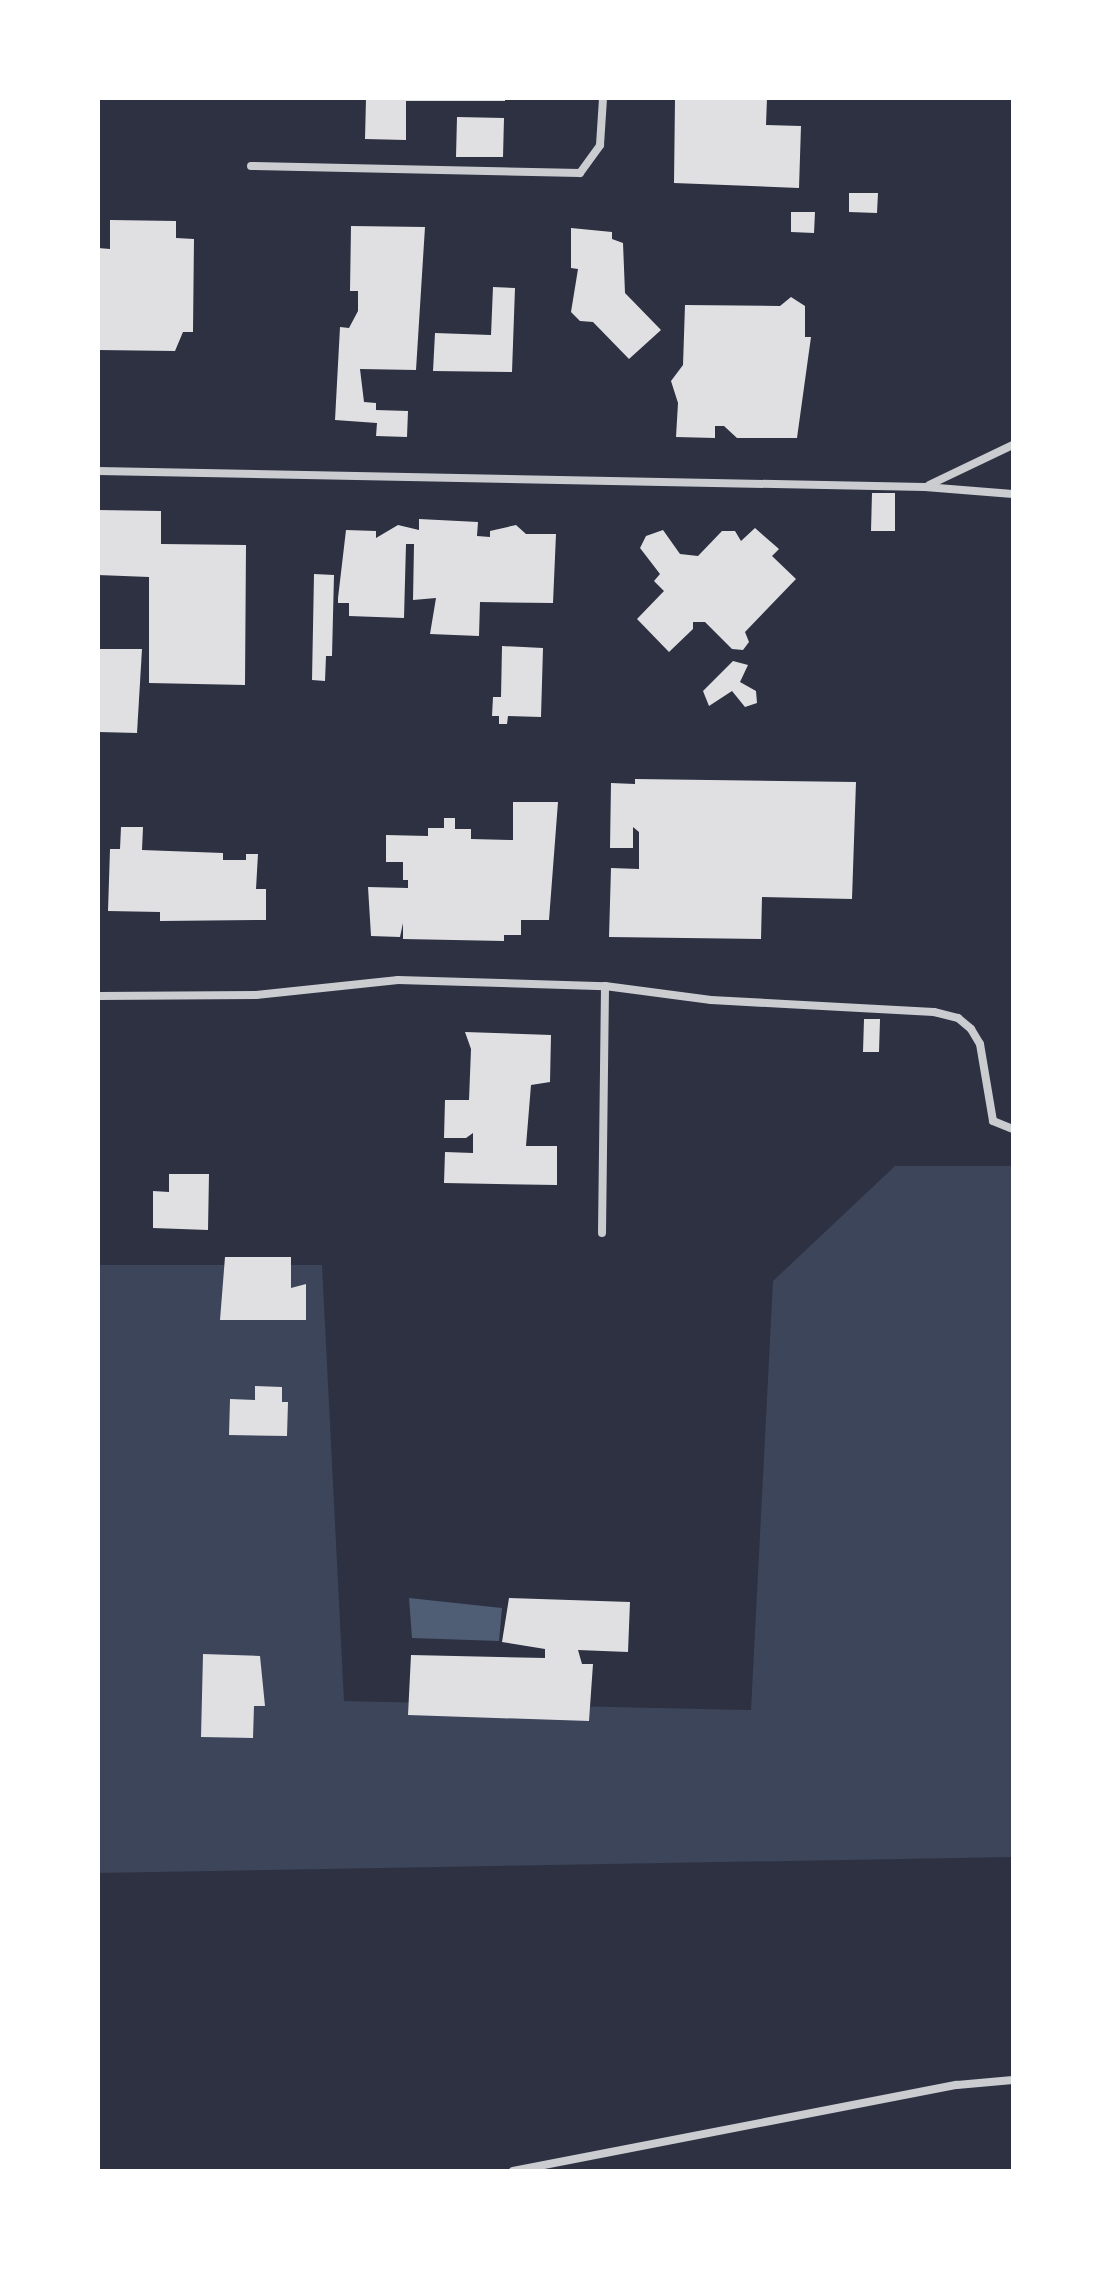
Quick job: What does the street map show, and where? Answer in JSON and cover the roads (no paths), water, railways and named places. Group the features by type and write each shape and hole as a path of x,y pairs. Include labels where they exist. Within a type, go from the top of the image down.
{"street":[{"path":"251,166 580,173 600,145 603,98"},
{"path":"925,487 1013,445"},
{"path":"98,471 925,487 1013,494"},
{"path":"98,996 256,995 398,980 605,986 711,1000 949,1014 971,1029 980,1044 993,1121 1013,1129"},
{"path":"602,1233 605,986"},
{"path":"513,2171 941,2088 1013,2080"}]}
